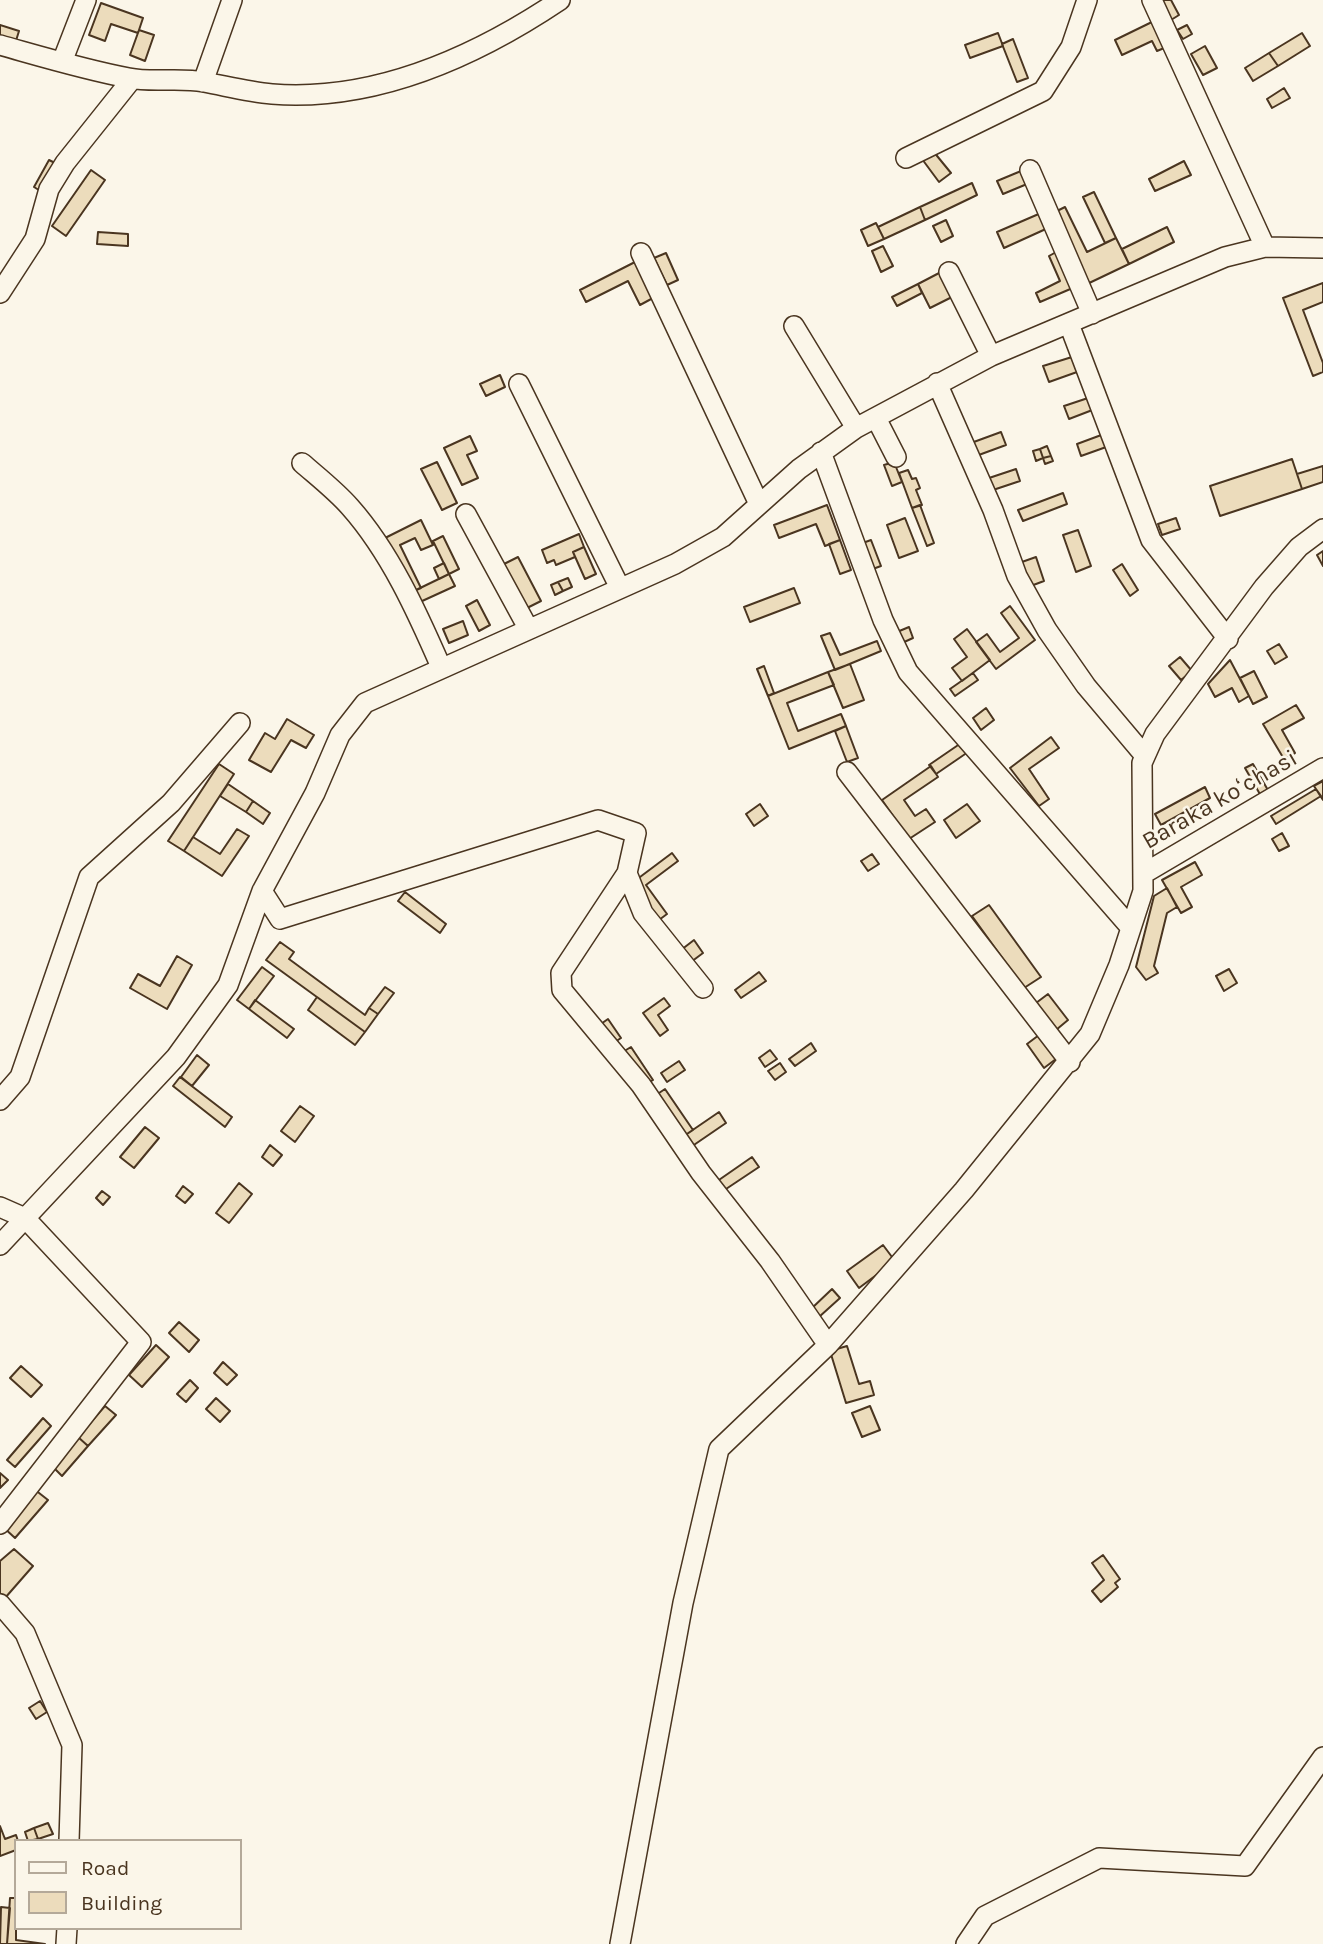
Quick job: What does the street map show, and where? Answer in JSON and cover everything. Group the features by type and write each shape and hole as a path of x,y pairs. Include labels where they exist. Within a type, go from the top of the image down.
{"street":[{"path":"62,62 86,0"},
{"path":"203,82 232,0"},
{"path":"0,45 132,79 203,82 273,94 323,94 376,85 433,69 482,48 560,0"},
{"path":"906,158 1042,91 1071,47 1087,0"},
{"path":"1152,0 1265,247"},
{"path":"0,293 35,239 49,189 65,163 87,130 132,79"},
{"path":"1030,170 1092,314"},
{"path":"0,1245 176,1057 228,985 262,891 315,793 340,735 365,703 676,564 723,537 821,452 856,428 991,356 1225,257 1265,247 1323,248"},
{"path":"641,253 760,504"},
{"path":"949,272 991,356"},
{"path":"1069,324 1152,540 1228,639"},
{"path":"794,326 856,428"},
{"path":"937,383 993,510 1017,576 1047,630 1086,686 1145,756"},
{"path":"519,384 620,588"},
{"path":"876,418 896,457"},
{"path":"821,452 883,620 908,672 1131,928"},
{"path":"302,463 350,507 376,543 413,604 441,667"},
{"path":"466,514 528,628"},
{"path":"620,1944 683,1603 719,1449 828,1345 964,1190 1090,1034 1143,891 1141,793 1145,756 1155,734 1264,587 1290,557 1323,529"},
{"path":"0,1100 20,1077 89,877 171,803 240,723"},
{"name":"Baraka koʻchasi","path":"1143,874 1323,768"},
{"path":"847,772 1070,1062"},
{"path":"262,891 280,919 598,820 636,833 627,873 561,973 562,990 641,1085 701,1173 770,1261 828,1345"},
{"path":"627,873 643,913 703,988"},
{"path":"0,1207 25,1218 141,1342 0,1524"},
{"path":"0,1604 25,1633 72,1745 69,1839"},
{"path":"967,1944 985,1916 1099,1858 1245,1866 1323,1757"}],"building":[{"path":"1160,0 1171,0 1179,15 1171,20"},
{"path":"101,3 143,18 138,33 111,24 105,41 89,35"},
{"path":"1156,20 1169,46 1157,51 1152,41 1122,55 1115,40"},
{"path":"0,25 19,31 15,44 0,39"},
{"path":"1187,25 1192,34 1183,39 1177,30"},
{"path":"139,30 154,35 145,61 130,55"},
{"path":"998,33 1003,46 970,58 965,45"},
{"path":"1302,33 1310,46 1278,66 1269,53"},
{"path":"1013,39 1028,78 1017,82 1002,44"},
{"path":"1205,46 1217,68 1203,75 1191,54"},
{"path":"1269,53 1278,66 1253,81 1245,68"},
{"path":"1284,88 1290,98 1272,108 1267,99"},
{"path":"933,151 951,173 939,182 922,159"},
{"path":"49,160 57,164 42,192 34,187"},
{"path":"1184,161 1191,175 1155,191 1149,179"},
{"path":"91,170 105,180 66,236 52,226"},
{"path":"1021,171 1027,184 1003,194 997,181"},
{"path":"972,183 977,195 925,220 920,207"},
{"path":"1094,192 1116,238 1105,243 1083,197"},
{"path":"920,207 925,220 884,239 878,227"},
{"path":"1065,207 1087,252 1116,238 1129,264 1085,285 1051,214"},
{"path":"1041,213 1048,228 1004,248 997,232"},
{"path":"946,220 953,236 941,242 933,226"},
{"path":"876,223 884,239 868,246 861,230"},
{"path":"1167,227 1174,242 1129,264 1122,249"},
{"path":"98,232 128,234 128,246 97,244"},
{"path":"883,246 893,266 881,272 872,251"},
{"path":"1058,251 1075,287 1040,302 1036,293 1060,281 1049,256"},
{"path":"666,253 678,280 667,285 654,258"},
{"path":"635,262 653,298 640,305 628,281 586,302 580,290"},
{"path":"941,272 954,296 930,308 918,284"},
{"path":"1323,283 1323,302 1303,310 1323,363 1323,372 1313,376 1283,298"},
{"path":"918,284 922,293 897,306 892,297"},
{"path":"1072,357 1077,372 1049,382 1043,366"},
{"path":"500,375 505,387 486,396 480,384"},
{"path":"1091,397 1095,409 1069,419 1064,406"},
{"path":"1001,432 1006,445 976,456 971,443"},
{"path":"1104,434 1109,446 1081,456 1077,444"},
{"path":"470,436 477,451 467,455 478,478 462,485 444,448"},
{"path":"1047,446 1051,456 1043,458 1040,449"},
{"path":"1040,449 1043,458 1036,461 1033,451"},
{"path":"1051,456 1053,461 1045,464 1043,458"},
{"path":"1292,459 1302,489 1220,516 1210,486"},
{"path":"437,462 457,503 442,510 421,469"},
{"path":"894,462 902,482 892,486 884,465"},
{"path":"1323,466 1323,482 1302,489 1297,474"},
{"path":"1016,469 1020,481 990,491 986,479"},
{"path":"908,470 912,479 916,478 920,488 916,490 922,505 912,508 899,473"},
{"path":"1063,493 1067,504 1023,521 1018,510"},
{"path":"827,505 840,540 825,546 816,524 779,538 774,525"},
{"path":"920,505 934,543 927,546 912,508"},
{"path":"905,518 918,551 899,558 887,525"},
{"path":"1176,518 1180,529 1162,535 1158,524"},
{"path":"421,520 433,545 421,550 415,538 400,545 421,588 409,593 383,539"},
{"path":"1078,530 1091,566 1076,572 1063,535"},
{"path":"579,534 584,547 573,552 575,557 556,565 554,560 547,563 542,550"},
{"path":"443,536 459,569 449,574 433,541"},
{"path":"840,540 851,570 840,574 829,544"},
{"path":"871,540 881,566 870,570 860,544"},
{"path":"584,547 596,574 585,579 573,552"},
{"path":"1323,551 1323,566 1317,555"},
{"path":"518,557 541,601 525,609 502,565"},
{"path":"1036,557 1044,581 1028,587 1019,563"},
{"path":"444,563 449,574 439,579 434,568"},
{"path":"1122,564 1138,590 1130,596 1113,570"},
{"path":"449,574 455,586 420,602 414,591"},
{"path":"568,578 572,587 563,591 558,582"},
{"path":"558,582 563,591 555,595 551,585"},
{"path":"794,588 800,603 750,622 744,607"},
{"path":"477,600 490,625 479,631 466,606"},
{"path":"1010,606 1035,640 996,669 976,642 987,634 1000,652 1019,638 1001,613"},
{"path":"463,621 468,635 449,643 443,629"},
{"path":"909,627 913,638 902,643 897,632"},
{"path":"967,629 990,660 962,681 952,668 967,657 954,639"},
{"path":"830,633 840,655 877,641 881,651 835,670 821,636"},
{"path":"1279,644 1287,657 1275,664 1267,651"},
{"path":"1180,657 1192,671 1181,680 1169,666"},
{"path":"1230,660 1249,696 1239,702 1232,688 1215,697 1208,684"},
{"path":"850,664 864,700 843,708 828,672"},
{"path":"764,666 774,693 768,696 757,669"},
{"path":"1254,671 1267,697 1253,704 1240,678"},
{"path":"828,672 834,685 787,703 798,731 841,714 846,726 789,749 768,696"},
{"path":"973,673 978,680 955,696 950,689"},
{"path":"1296,705 1304,718 1282,730 1295,753 1284,759 1263,724"},
{"path":"986,708 994,720 981,730 973,718"},
{"path":"287,719 314,735 306,748 291,740 271,772 249,760 265,733 275,739"},
{"path":"846,726 858,758 847,762 835,731"},
{"path":"1051,737 1059,748 1029,769 1049,799 1039,806 1010,768"},
{"path":"964,741 971,750 936,774 929,765"},
{"path":"219,764 234,774 184,851 168,841"},
{"path":"1253,764 1269,792 1261,796 1245,768"},
{"path":"931,766 938,777 904,800 915,816 926,809 935,822 909,839 882,800"},
{"path":"1323,781 1323,800 1314,786"},
{"path":"228,784 253,801 246,812 220,796"},
{"path":"1205,787 1210,798 1161,825 1155,814"},
{"path":"1316,789 1321,796 1276,824 1271,816"},
{"path":"253,801 270,813 263,824 246,812"},
{"path":"760,804 768,816 754,826 746,814"},
{"path":"967,804 980,821 956,838 944,820"},
{"path":"237,829 249,836 222,876 184,851 193,837 220,854"},
{"path":"1282,833 1289,846 1279,851 1272,839"},
{"path":"672,853 678,861 646,885 667,914 659,920 632,883"},
{"path":"872,854 879,864 868,871 861,861"},
{"path":"1195,862 1202,875 1181,887 1192,907 1181,913 1162,880"},
{"path":"1167,888 1177,907 1167,913 1154,966 1158,973 1146,980 1136,967 1154,896"},
{"path":"405,892 446,924 440,933 398,901"},
{"path":"989,905 1041,977 1024,988 972,916"},
{"path":"694,940 703,953 691,962 681,950"},
{"path":"280,942 294,952 289,959 365,1015 369,1008 378,1014 365,1032 266,960"},
{"path":"177,956 192,965 167,1009 130,988 138,974 160,986"},
{"path":"262,967 274,976 249,1009 237,1000"},
{"path":"1229,969 1237,983 1224,991 1216,976"},
{"path":"759,972 766,981 741,998 735,990"},
{"path":"385,987 394,993 378,1014 369,1008"},
{"path":"1048,994 1068,1020 1056,1030 1036,1003"},
{"path":"317,997 365,1032 355,1045 308,1010"},
{"path":"664,998 670,1006 658,1015 668,1030 660,1036 643,1013"},
{"path":"255,1000 294,1029 287,1038 249,1009"},
{"path":"608,1019 621,1038 612,1044 598,1026"},
{"path":"1039,1035 1056,1059 1044,1068 1027,1044"},
{"path":"811,1043 816,1051 795,1066 789,1059"},
{"path":"631,1047 653,1080 643,1086 621,1053"},
{"path":"770,1050 777,1059 765,1067 759,1058"},
{"path":"197,1055 209,1065 192,1086 181,1077"},
{"path":"679,1061 685,1070 667,1082 661,1073"},
{"path":"780,1063 786,1072 775,1080 768,1071"},
{"path":"180,1077 232,1117 225,1127 173,1086"},
{"path":"665,1089 693,1130 681,1138 653,1097"},
{"path":"300,1106 314,1116 295,1142 281,1131"},
{"path":"719,1112 726,1123 688,1149 681,1138"},
{"path":"145,1127 159,1138 134,1168 120,1157"},
{"path":"270,1145 282,1155 273,1166 262,1157"},
{"path":"752,1157 759,1167 723,1191 716,1182"},
{"path":"239,1183 252,1194 229,1223 216,1213"},
{"path":"183,1186 193,1194 185,1203 176,1196"},
{"path":"102,1191 110,1197 103,1205 96,1198"},
{"path":"883,1245 895,1261 859,1288 847,1271"},
{"path":"832,1289 840,1298 819,1317 811,1309"},
{"path":"179,1322 199,1340 189,1352 169,1333"},
{"path":"156,1345 169,1357 142,1387 129,1375"},
{"path":"847,1346 859,1384 870,1381 874,1395 846,1403 830,1351"},
{"path":"223,1362 237,1375 227,1385 214,1373"},
{"path":"21,1366 42,1385 31,1397 10,1378"},
{"path":"190,1380 198,1388 186,1402 177,1394"},
{"path":"216,1398 230,1411 220,1422 206,1409"},
{"path":"105,1406 116,1415 88,1446 78,1437"},
{"path":"870,1406 880,1430 862,1437 852,1413"},
{"path":"43,1418 51,1426 15,1467 7,1460"},
{"path":"78,1437 88,1446 62,1476 52,1466"},
{"path":"0,1473 8,1480 0,1488"},
{"path":"34,1489 48,1500 15,1538 2,1526"},
{"path":"14,1549 33,1566 5,1598 0,1593 0,1561"},
{"path":"1103,1555 1120,1579 1115,1583 1118,1587 1101,1602 1092,1591 1104,1580 1092,1563"},
{"path":"40,1701 47,1712 36,1719 29,1708"},
{"path":"48,1823 53,1834 38,1839 34,1828"},
{"path":"0,1826 5,1839 16,1835 17,1839 14,1839 14,1851 0,1856"},
{"path":"34,1828 38,1839 27,1839 25,1832"},
{"path":"10,1898 14,1898 16,1940 45,1944 7,1944"},
{"path":"1,1907 10,1908 7,1944 0,1944"}]}
